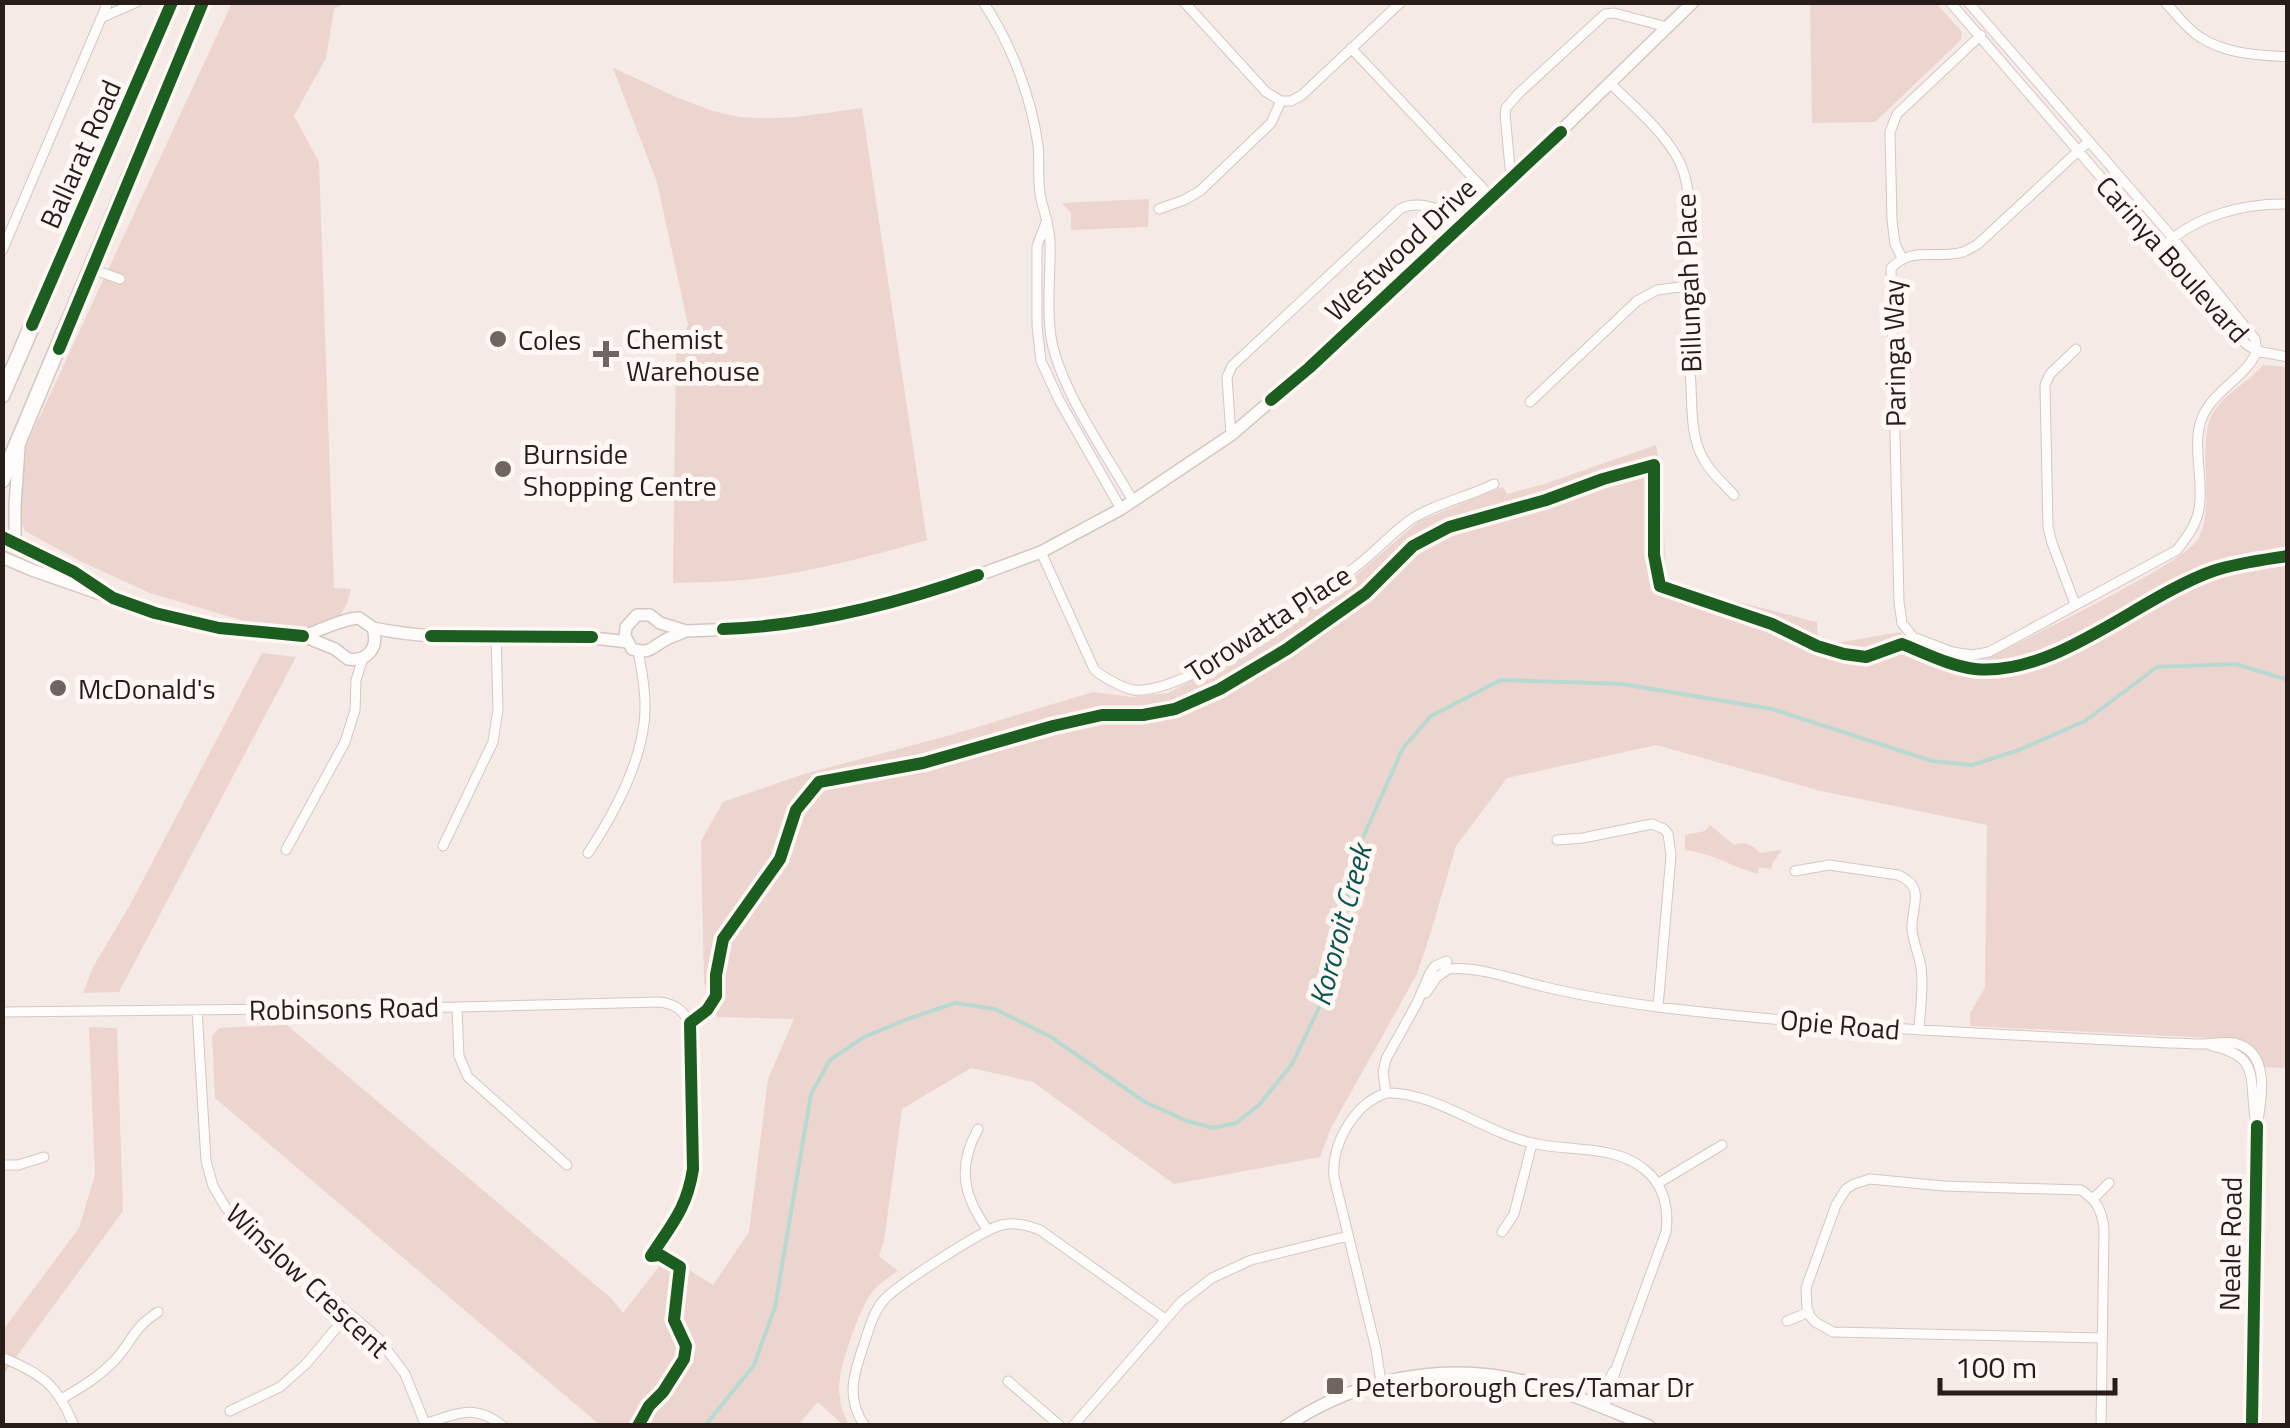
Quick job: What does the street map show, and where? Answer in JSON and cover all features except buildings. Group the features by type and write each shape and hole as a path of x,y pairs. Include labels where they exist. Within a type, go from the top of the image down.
{"highway":[{"name":"Ballarat Road","path":"2,395 172,2"},
{"name":"Ballarat Road","path":"2,480 204,2"}],"street":[{"path":"2,251 108,2"},
{"path":"101,18 137,2"},
{"path":"983,2 1024,86 1034,127 1041,198 1048,218 1048,302 1058,364 1133,502"},
{"path":"1184,2 1269,96 1281,101 1302,95 1401,2"},
{"name":"Carinya Boulevard","path":"1968,2 2173,238 2256,339 2257,351"},
{"name":"Westwood Drive","path":"660,623 686,630 762,628 920,595 1041,552 1121,510 1231,435 1308,368 1612,84 1691,3"},
{"name":"Carinya Boulevard","path":"1953,3 2162,248 2246,344 2257,351"},
{"path":"2167,3 2197,36 2217,46 2288,57"},
{"path":"1511,178 1504,119 1506,108 1518,94 1605,14 1667,27"},
{"path":"1902,258 1895,244 1892,220 1890,132 1897,114 1990,27"},
{"path":"1351,48 1492,198"},
{"name":"Billungah Place","path":"1612,84 1653,126 1678,159 1684,174 1696,440 1703,460 1734,494"},
{"path":"1159,209 1200,190 1271,123 1281,101"},
{"name":"Paringa Way","path":"2075,604 1988,652 1972,655 1913,637 1902,623 1891,268 1902,258 1961,253 1978,244 2089,141"},
{"path":"1231,435 1227,384 1230,368 1400,208 1420,204 1468,220"},
{"path":"2162,248 2212,217 2252,205 2288,204"},
{"path":"1048,218 1037,246 1036,326 1041,362 1121,510"},
{"path":"92,269 120,279"},
{"path":"1530,402 1637,301 1658,290 1687,286"},
{"path":"2076,349 2050,374 2046,385 2048,527 2075,604 2177,550 2193,528 2200,508 2199,427 2205,410 2241,374 2257,351 2288,358"},
{"path":"15,544 20,440"},
{"name":"Torowatta Place","path":"1041,552 1094,670 1126,688 1147,689 1185,678 1246,644 1356,567 1409,521 1494,484"},
{"path":"2,537 74,572 114,598"},
{"path":"2,558 155,613 219,628 304,636 335,649 348,660 356,680"},
{"path":"2,567 32,570"},
{"path":"588,853 637,758 644,727 643,676 649,648 662,636 660,623 643,614 631,619 626,627 627,642"},
{"path":"304,636 359,618 372,628 406,635 592,637 649,648"},
{"path":"335,649 333,635 338,624"},
{"path":"592,637 626,627"},
{"path":"372,628 374,647"},
{"name":"Westwood Drive","path":"649,648 686,630"},
{"path":"286,850 345,742 356,710 356,680 363,658 374,647 406,635"},
{"path":"443,846 493,742 498,708 496,637"},
{"path":"348,660 363,658"},
{"path":"1557,840 1642,825 1659,826 1668,834 1672,854 1658,1007"},
{"path":"1794,871 1829,865 1906,878 1916,902 1912,933 1922,981 1919,1030"},
{"name":"Opie Road","path":"1386,1093 1384,1066 1417,1003 1448,965 1574,994 1658,1007 1919,1030 2204,1044 2234,1052 2251,1062"},
{"name":"Robinsons Road","path":"2,1012 674,1004 690,1022 693,1169 690,1192 652,1256"},
{"path":"457,1007 459,1056 468,1076 568,1165"},
{"name":"Winslow Crescent","path":"196,1010 206,1160 213,1186 226,1208 378,1338 405,1374 426,1424"},
{"name":"Neale Road","path":"2251,1062 2257,1126 2252,1425"},
{"path":"1384,1381 1334,1176 1335,1155 1357,1112 1386,1093 1416,1096 1532,1144 1620,1155 1642,1166 1657,1184 1666,1209 1666,1232 1601,1407"},
{"path":"978,1129 967,1155 966,1188 987,1230"},
{"path":"1502,1232 1514,1214 1532,1144"},
{"path":"1657,1184 1722,1145"},
{"path":"2,1165 44,1157"},
{"path":"2101,1423 2104,1229 2102,1212 2081,1190 1870,1180 1854,1184 1836,1204 1808,1280 1808,1312 1824,1328 1844,1334 2102,1338"},
{"path":"2093,1199 2109,1183"},
{"path":"865,1426 854,1405 852,1385 876,1310 897,1288 987,1230 1010,1224 1040,1230 1165,1319"},
{"path":"1073,1426 1194,1290 1230,1268 1348,1236"},
{"path":"63,1398 93,1380 117,1357 140,1324 158,1312"},
{"path":"1787,1321 1808,1312"},
{"path":"230,1411 280,1386 306,1364 348,1314"},
{"path":"2,1357 37,1372 63,1398 74,1426"},
{"path":"1286,1426 1330,1400 1384,1381 1450,1372 1526,1381 1649,1426"},
{"path":"1008,1380 1060,1426"},
{"path":"426,1424 470,1411 486,1413 502,1426"}],"shaded area":[{"path":"232,3 346,3 334,9 326,58 294,116 319,162 334,588 351,589 339,617 313,628 244,621 150,593 25,531 20,520 21,471 27,444"},
{"path":"1810,3 1936,3 1962,32 1961,40 1875,122 1812,123"},
{"path":"613,68 689,102 750,118 862,108 927,540 790,574 673,583 676,350 688,325 657,182"},
{"path":"1149,199 1148,227 1071,230 1071,213 1062,203"},
{"path":"2263,365 2287,367 2287,1068 2265,1067 2252,1049 2231,1039 1970,1026 1970,1013 1985,988 1987,825 1821,791 1656,745 1507,778 1456,846 1417,974 1331,1128 1320,1157 1174,1184 1033,1082 971,1068 902,1109 879,1256 898,1271 873,1291 847,1351 839,1387 849,1425 843,1425 818,1402 798,1425 601,1426 215,1098 212,1036 219,1028 287,1025 611,1298 623,1313 667,1256 713,1285 749,1232 768,1079 794,1019 717,1017 704,983 701,841 723,802 804,774 1093,692 1132,697 1168,693 1223,664 1351,580 1419,521 1503,487 1507,494 1544,484 1656,445 1662,477 1666,580 1817,622 1818,646 1901,632 1904,640 1934,651 1986,659 2135,583 2198,539 2205,516 2209,421 2221,403"},
{"path":"262,653 296,657 119,992 83,993 93,967 131,903"},
{"path":"1710,825 1734,845 1748,844 1760,853 1782,850 1771,869 1759,867 1758,874 1685,850 1685,835 1705,831"},
{"path":"89,1027 117,1028 123,1211 3,1375 3,1330 79,1228 95,1175"}],"waterway":[{"name":"Kororoit Creek","path":"705,1426 754,1365 775,1307 811,1094 830,1060 864,1037 955,1003 995,1009 1051,1037 1145,1102 1213,1128 1236,1123 1260,1104 1292,1064 1328,989 1357,851 1403,748 1431,716 1501,680 1622,684 1772,709 1932,761 1972,765 2019,750 2085,721 2157,667 2236,664 2288,680"}],"cycle path":[{"path":"32,325 172,2"},
{"path":"59,349 203,2"},
{"path":"1271,400 1561,132"},
{"path":"638,1426 684,1359 686,1346 674,1320 680,1267 660,1255 651,1256 683,1205 693,1169 690,1023 707,1010 716,996 723,939 780,859 796,810 819,782 923,763 1102,715 1143,715 1175,709 1220,689 1287,649 1366,593 1413,546 1449,527 1654,465 1654,555 1660,586 1772,624 1844,654 1866,657 1902,644 1966,667 2005,668 2036,661 2066,648 2213,571 2288,556"},
{"path":"2,537 74,572 113,598 155,613 219,628 303,636"},
{"path":"723,629 853,612 978,575"},
{"path":"431,636 592,637"},
{"path":"2252,1423 2257,1126"}],"place":[{"name":"Coles","path":"498,339"},
{"name":"Chemist Warehouse","path":"606,354"},
{"name":"Burnside Shopping Centre","path":"503,469"},
{"name":"McDonald's","path":"58,688"},
{"name":"Peterborough Cres/Tamar Dr","path":"1335,1386"}]}
